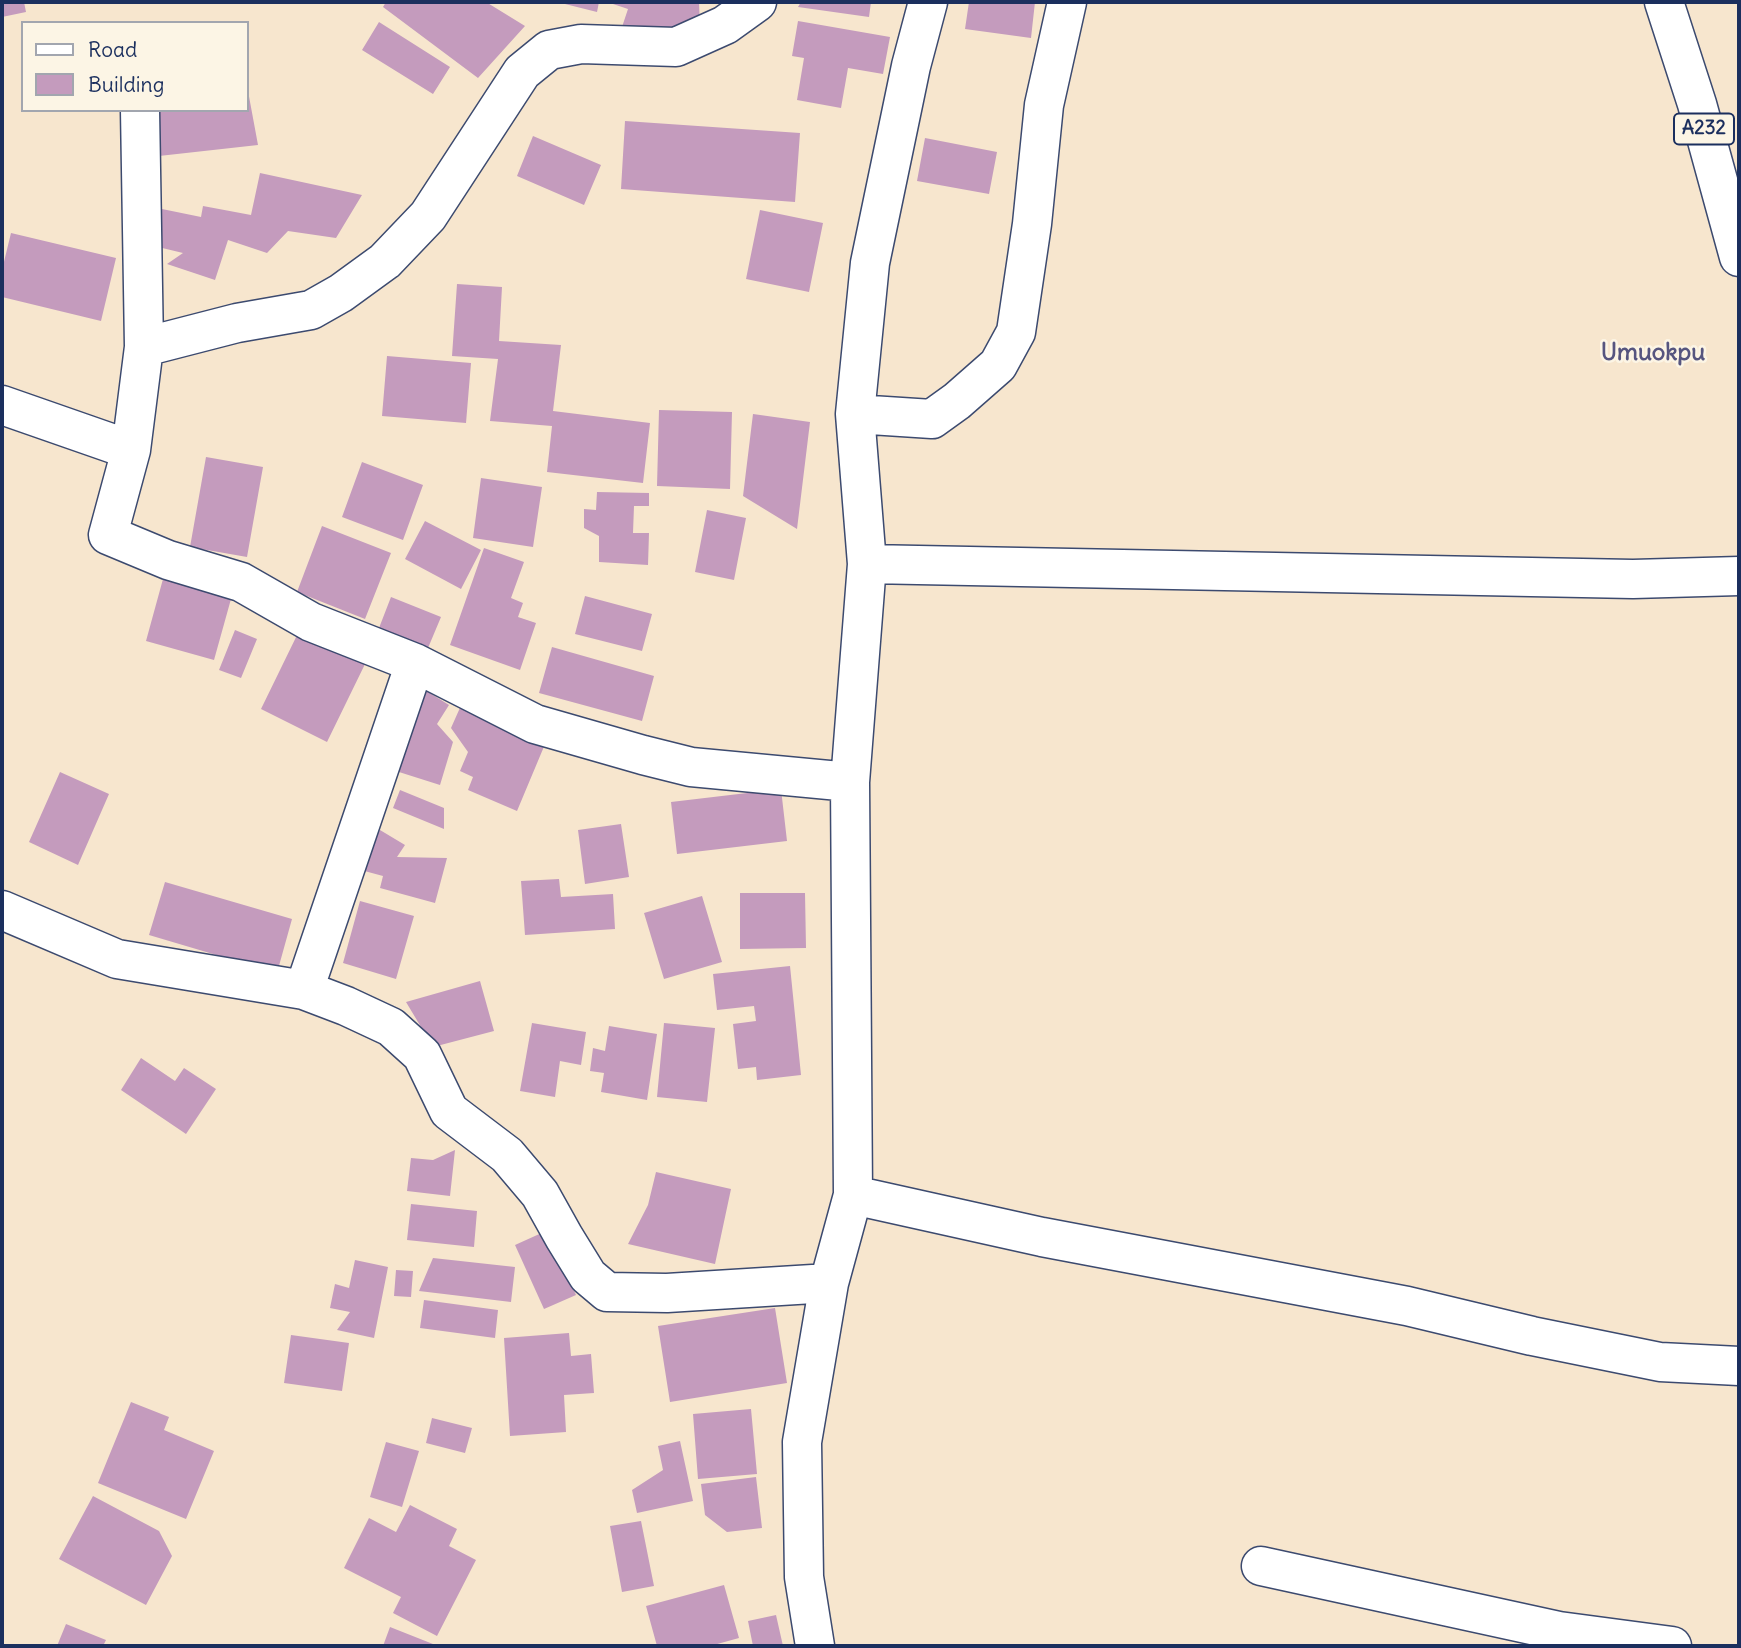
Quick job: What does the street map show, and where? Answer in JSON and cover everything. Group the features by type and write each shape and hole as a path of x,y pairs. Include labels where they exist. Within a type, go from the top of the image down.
{"street":[{"path":"144,347 237,323 310,310 341,293 385,261 428,216 522,72 550,50 581,44 676,47 725,25 757,2"},
{"path":"815,1646 804,1577 803,1443 829,1283 853,1195 850,782 867,564 855,414 870,263 911,66 928,2"},
{"path":"855,414 932,419 998,365 1016,332 1032,224 1044,105 1067,2"},
{"name":"A232","path":"1664,2 1698,104 1739,257"},
{"path":"141,112 144,347 131,450 108,535 168,560 241,582 311,622 415,663 535,724 691,766 850,782"},
{"path":"2,405 131,450"},
{"path":"867,564 1619,579 1739,576"},
{"path":"304,990 415,663"},
{"path":"2,910 117,959 304,990 391,1027 422,1055 449,1111 508,1155 540,1194 588,1276 607,1292 667,1293 829,1283"},
{"path":"853,1195 1042,1237 1407,1306 1532,1336 1660,1362 1739,1366"},
{"path":"1261,1566 1559,1631 1672,1646"}],"building":[{"path":"2,2 24,2 26,12 2,17"},
{"path":"386,2 486,2 525,26 478,78 383,7"},
{"path":"557,2 599,2 597,12"},
{"path":"607,2 699,2 700,28 620,33 628,9"},
{"path":"801,2 871,2 869,17 798,7"},
{"path":"969,2 1035,2 1031,38 965,29"},
{"path":"798,21 890,37 883,74 848,68 841,108 797,100 804,58 792,56"},
{"path":"379,22 450,67 433,94 362,50"},
{"path":"248,91 258,145 150,157 157,112 248,112"},
{"path":"625,121 800,133 795,202 621,189"},
{"path":"533,136 601,165 584,205 517,176"},
{"path":"925,138 997,152 989,194 917,181"},
{"path":"260,173 362,195 336,238 288,231 267,253 228,240 215,280 167,264 183,253 154,246 162,209 201,217 203,206 251,215"},
{"path":"760,210 823,223 809,292 746,279"},
{"path":"11,233 116,258 101,321 2,297 2,270"},
{"path":"457,284 502,287 499,341 561,345 553,411 650,423 643,483 547,472 552,426 490,421 498,359 452,356"},
{"path":"387,356 471,363 466,423 382,416"},
{"path":"659,410 732,412 730,489 657,486"},
{"path":"753,414 810,422 797,529 743,496"},
{"path":"206,457 263,467 247,557 190,547"},
{"path":"362,462 423,485 403,540 342,517"},
{"path":"481,478 542,487 533,547 473,538"},
{"path":"597,492 649,493 649,506 634,506 633,533 649,533 648,565 599,562 599,536 584,528 584,509 596,510"},
{"path":"707,510 746,518 734,580 695,572"},
{"path":"425,521 481,550 461,589 405,559"},
{"path":"322,526 391,553 365,619 297,592"},
{"path":"484,548 524,562 511,598 523,603 518,617 536,623 520,670 450,645"},
{"path":"163,579 231,599 214,660 146,641"},
{"path":"585,596 652,614 642,651 575,634"},
{"path":"391,597 441,617 428,648 379,628"},
{"path":"300,629 366,662 327,742 261,709"},
{"path":"235,630 257,639 241,678 219,670"},
{"path":"552,647 654,676 642,721 539,693"},
{"path":"425,690 449,705 437,724 453,742 440,785 399,772"},
{"path":"463,701 548,737 517,811 468,790 473,777 460,771 468,752 451,728"},
{"path":"60,772 109,794 78,865 29,842"},
{"path":"781,789 787,841 677,854 671,802"},
{"path":"400,790 444,808 444,829 393,808"},
{"path":"621,824 629,877 585,884 578,830"},
{"path":"380,830 405,845 397,857 447,858 435,903 380,888 383,876 357,869"},
{"path":"559,879 561,897 613,894 615,929 525,935 521,881"},
{"path":"165,882 292,919 277,973 149,935"},
{"path":"740,893 805,893 806,948 740,949"},
{"path":"702,896 722,962 664,979 644,913"},
{"path":"360,901 414,916 396,979 343,963"},
{"path":"790,966 801,1075 757,1080 756,1067 738,1069 733,1024 756,1021 754,1006 717,1010 713,974"},
{"path":"480,981 494,1031 433,1047 406,1002"},
{"path":"532,1023 586,1032 581,1065 560,1061 555,1097 520,1091"},
{"path":"664,1023 715,1028 707,1102 657,1097"},
{"path":"609,1026 657,1034 647,1100 601,1092 604,1073 590,1071 593,1048 605,1051"},
{"path":"141,1058 175,1081 184,1068 216,1089 186,1134 121,1090"},
{"path":"455,1150 450,1196 407,1191 411,1158 433,1160"},
{"path":"656,1172 731,1189 715,1264 628,1244 648,1205"},
{"path":"411,1204 477,1211 474,1247 407,1240"},
{"path":"546,1231 576,1295 544,1309 515,1245"},
{"path":"433,1258 515,1267 511,1302 419,1291"},
{"path":"355,1260 388,1267 374,1338 337,1330 350,1312 330,1308 335,1284 349,1288"},
{"path":"396,1270 413,1271 411,1297 394,1296"},
{"path":"424,1300 498,1310 495,1338 420,1328"},
{"path":"775,1308 787,1383 670,1402 658,1326"},
{"path":"569,1333 571,1356 591,1354 594,1393 564,1395 566,1432 510,1436 504,1338"},
{"path":"291,1335 349,1343 342,1391 284,1383"},
{"path":"131,1402 169,1417 164,1430 214,1451 186,1519 98,1483"},
{"path":"751,1409 757,1474 698,1479 693,1414"},
{"path":"432,1418 472,1428 465,1453 426,1443"},
{"path":"680,1441 693,1501 637,1513 632,1490 663,1470 658,1446"},
{"path":"386,1442 419,1451 402,1507 370,1497"},
{"path":"756,1477 762,1528 727,1532 705,1515 701,1484"},
{"path":"93,1496 159,1531 172,1556 146,1605 59,1559"},
{"path":"410,1505 457,1529 449,1546 476,1560 437,1636 393,1613 401,1597 344,1568 369,1518 396,1532"},
{"path":"641,1521 654,1586 622,1592 610,1526"},
{"path":"724,1585 739,1638 710,1646 657,1646 646,1606"},
{"path":"776,1615 783,1646 753,1646 748,1621"},
{"path":"66,1624 106,1640 103,1646 57,1646"},
{"path":"390,1627 438,1646 383,1646"}],"district":[{"name":"Umuokpu","path":"1653,353"}]}
